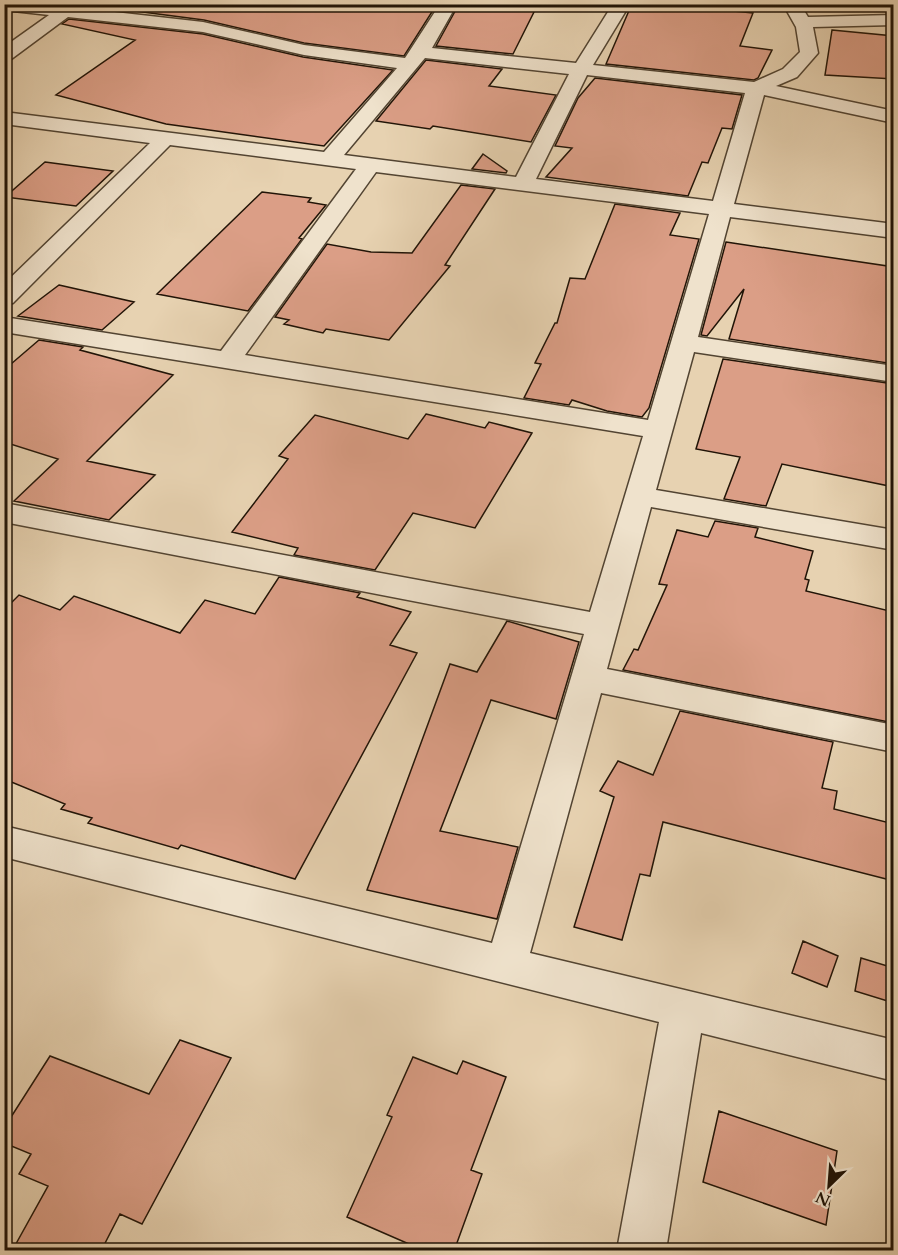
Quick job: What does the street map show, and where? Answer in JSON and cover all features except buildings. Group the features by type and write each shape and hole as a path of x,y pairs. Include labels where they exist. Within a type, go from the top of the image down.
{"street":[{"path":"329,160 415,58 449,4"},
{"path":"523,184 581,69 622,4"},
{"path":"756,88 790,73 809,53 809,40 804,22 791,4"},
{"path":"4,5 68,8 203,27 304,50 581,69 756,88 894,117"},
{"path":"4,56 68,8"},
{"path":"804,22 894,20"},
{"path":"506,965 756,88"},
{"path":"4,118 894,231"},
{"path":"4,298 165,139"},
{"path":"228,360 370,165"},
{"path":"7,327 228,360 659,430"},
{"path":"683,343 894,374"},
{"path":"640,496 894,540"},
{"path":"4,512 603,626"},
{"path":"588,678 894,739"},
{"path":"4,841 894,1061"},
{"path":"642,1251 683,1009"}]}
